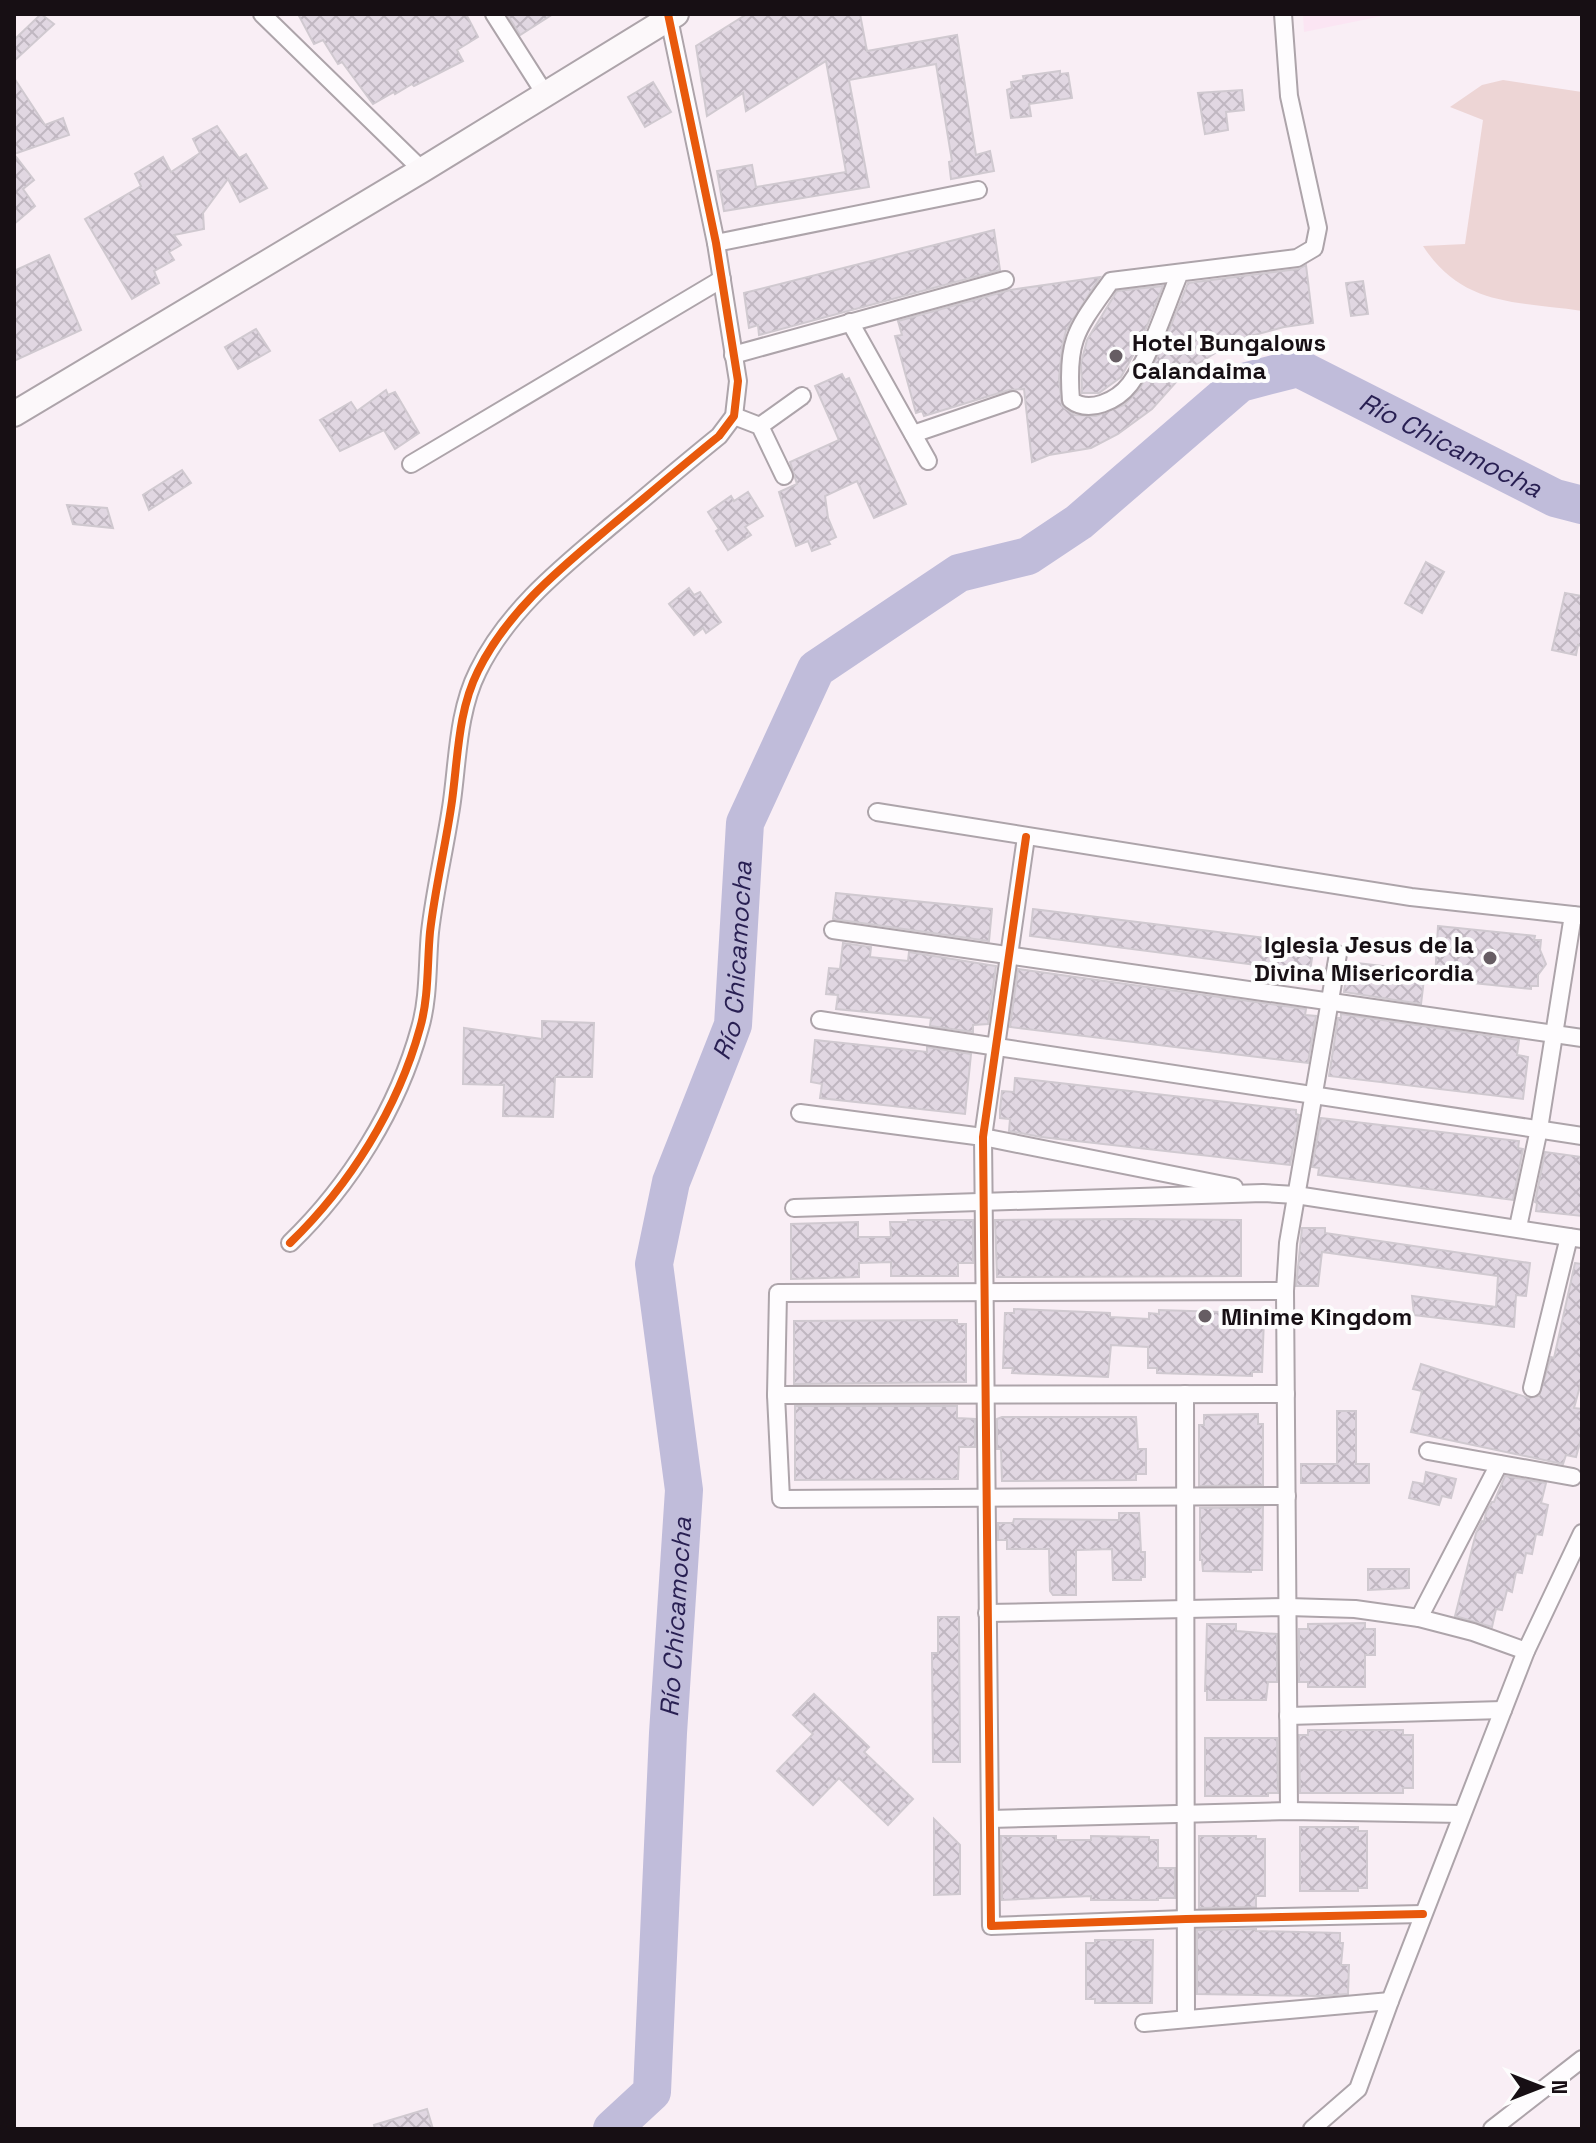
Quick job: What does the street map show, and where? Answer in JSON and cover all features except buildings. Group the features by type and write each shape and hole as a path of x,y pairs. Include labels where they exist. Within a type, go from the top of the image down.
{"main road":[{"path":"14,414 422,170 672,15"}],"street":[{"path":"262,14 422,170"},
{"path":"494,14 545,94"},
{"path":"1179,275 1130,385 1095,407 1078,406 1071,400 1070,351 1079,326 1111,281 1297,258 1314,248 1318,228 1289,96 1283,14"},
{"path":"290,1243 319,1215 384,1117 421,1026 430,931 462,722 476,674 491,646 553,575 719,436 734,416 738,381 716,243 672,15"},
{"path":"716,243 978,190"},
{"path":"411,464 722,279"},
{"path":"733,355 1005,280"},
{"path":"850,322 928,461"},
{"path":"760,426 802,396"},
{"path":"913,434 1013,400"},
{"path":"734,416 760,426 784,476"},
{"path":"877,812 1411,897 1578,915 1518,1227"},
{"path":"1026,837 983,1137 991,1926 1423,1914"},
{"path":"833,930 1582,1038"},
{"path":"1289,1811 1285,1291 1288,1243 1338,954"},
{"path":"820,1020 1582,1136"},
{"path":"800,1113 983,1137 1263,1193"},
{"path":"794,1208 1263,1193 1518,1227 1575,1238 1532,1388"},
{"path":"1285,1291 778,1293 776,1395 781,1499 1287,1496"},
{"path":"1185,1394 1186,2019"},
{"path":"776,1395 1286,1394"},
{"path":"1428,1451 1573,1477"},
{"path":"1419,1618 1499,1464"},
{"path":"1312,2129 1358,2089 1526,1651 1582,1533"},
{"path":"987,1613 1288,1607 1355,1609 1419,1618 1473,1632 1526,1651"},
{"path":"1288,1716 1503,1710"},
{"path":"990,1819 1289,1811 1462,1814"},
{"path":"1144,2023 1390,2001"},
{"path":"1492,2129 1582,2059"}],"shaded area":[{"path":"1303,14 1392,14 1304,32"},
{"path":"1503,80 1582,92 1582,311 1513,302 1473,291 1439,266 1423,246 1465,244 1483,120 1450,107 1482,85"}],"waterway":[{"name":"Río Chicamocha","path":"612,2129 652,2092 668,1733 684,1490 654,1264 671,1182 733,1025 745,823 816,669 959,573 1028,556 1079,522 1240,383 1298,368 1555,498 1582,505"}],"cycle path":[{"path":"290,1243 352,1171 385,1116 411,1058 425,1004 432,916 450,817 460,734 466,702 478,671 504,628 537,591 719,436 734,416 738,381 716,243 668,14"},
{"path":"1026,837 983,1137 991,1926 1423,1914"}],"place":[{"name":"Hotel Bungalows Calandaima","path":"1116,356"},
{"name":"Iglesia Jesus de la Divina Misericordia","path":"1490,958"},
{"name":"Minime Kingdom","path":"1205,1316"}]}
